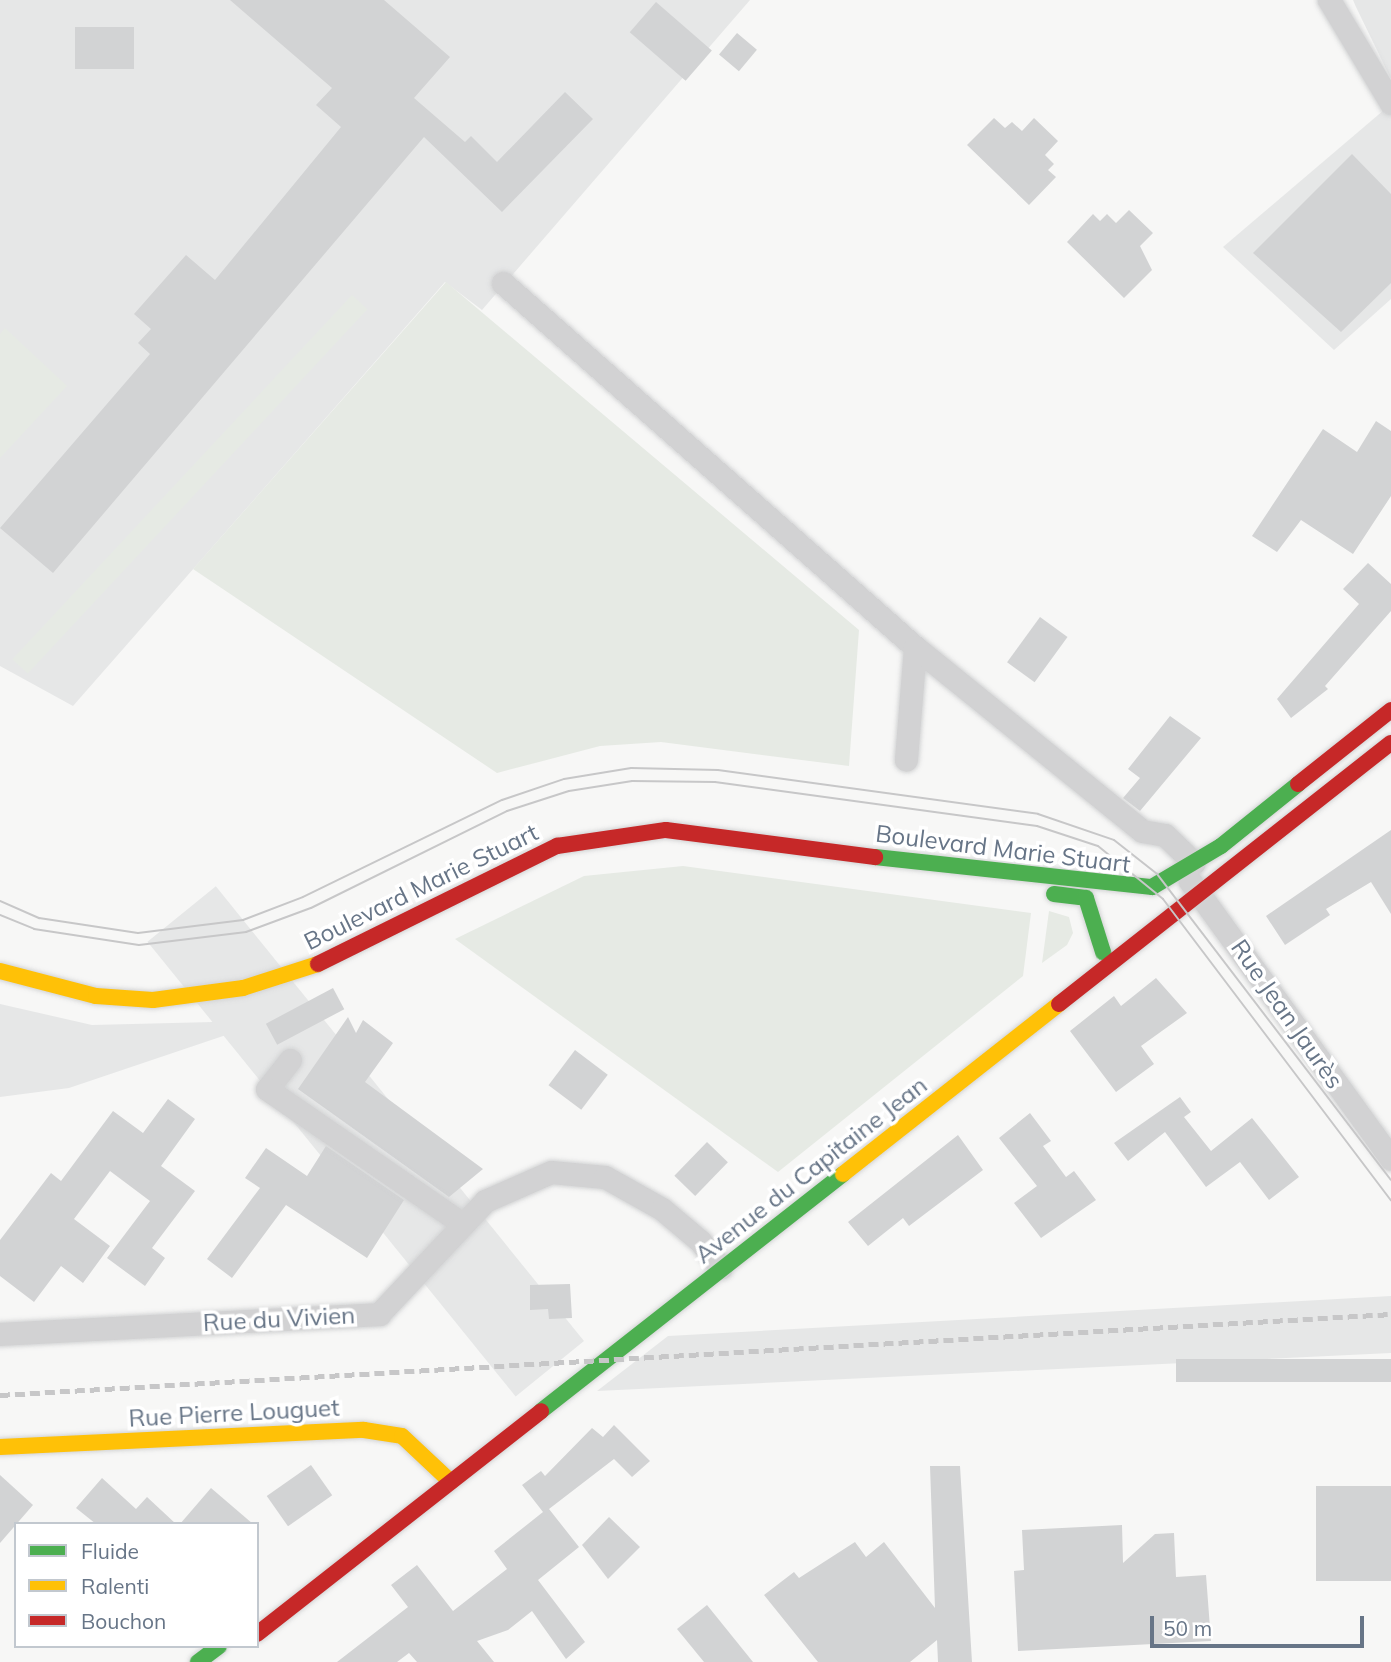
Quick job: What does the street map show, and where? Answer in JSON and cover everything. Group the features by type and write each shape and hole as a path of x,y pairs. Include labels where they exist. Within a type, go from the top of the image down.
{"main road":[{"name":"Avenue du Capitaine Jean","path":"718,1265 1191,881 1391,710"},
{"name":"Avenue du Capitaine Jean","path":"259,1615 446,1476 718,1265 1169,898 1230,857 1391,729"},
{"name":"Avenue du Capitaine Jean","path":"1157,886 1191,881 1238,866 1391,743"},
{"name":"Boulevard Marie Stuart","path":"0,971 62,990 118,998 153,1000 243,988 316,965 557,846 666,830 1136,890 1157,886"},
{"name":"Boulevard Marie Stuart","path":"0,987 93,1010 142,1013 257,1002 325,977 554,865 599,852 669,845 1086,898 1169,898"},
{"path":"1086,898 1103,953"},
{"name":"Rue Pierre Louguet","path":"0,1447 364,1430 402,1436 446,1476"},
{"name":"Avenue du Capitaine Jean","path":"259,1632 446,1476"},
{"path":"198,1662 216,1648"},
{"path":"221,1662 238,1648"}],"street":[{"path":"1329,0 1391,103"},
{"name":"Rue Jean Jaurès","path":"503,284 915,647 1142,831 1165,835 1191,881 1391,1159"},
{"path":"906,760 915,647"},
{"path":"290,1060 267,1088 463,1224"},
{"name":"Rue du Vivien","path":"0,1334 379,1314 485,1201 551,1172 605,1177 662,1209 700,1241 718,1265"}],"shaded area":[{"path":"0,0 750,0 482,310 445,282 73,706 0,666"},
{"path":"1353,0 1391,0 1391,79 1356,7"},
{"path":"1391,104 1391,299 1334,350 1223,247"},
{"path":"446,282 859,630 849,766 661,742 600,746 497,773 193,569"},
{"path":"352,295 367,309 28,674 12,659"},
{"path":"5,328 67,386 0,458 0,334"},
{"path":"683,866 1031,913 1023,976 778,1172 455,939 584,876"},
{"path":"216,886 584,1341 516,1396 147,942"},
{"path":"1049,911 1069,917 1073,933 1067,945 1042,963"},
{"path":"0,1004 92,1025 213,1022 229,1034 69,1088 0,1097"},
{"path":"1391,1296 1391,1353 597,1391 668,1336"}],"building":[{"path":"230,0 384,0 450,57 414,98 465,142 471,136 497,162 565,92 593,119 502,212 424,137 53,573 0,528 150,354 138,343 151,329 134,314 186,255 215,280 341,127 316,105 332,88"},
{"path":"656,2 712,51 686,81 630,32"},
{"path":"75,27 134,27 134,69 75,69"},
{"path":"737,33 757,50 739,71 719,54"},
{"path":"994,118 1005,128 1012,122 1022,131 1034,118 1058,141 1045,155 1054,164 1048,170 1056,177 1029,205 967,145"},
{"path":"1352,154 1391,194 1391,283 1341,332 1253,253"},
{"path":"1129,210 1153,233 1140,246 1152,270 1124,298 1067,242 1093,214 1100,221 1107,214 1116,223"},
{"path":"1376,421 1391,431 1391,496 1353,554 1301,520 1277,552 1252,536 1323,429 1357,452"},
{"path":"1368,563 1391,584 1391,611 1325,686 1328,689 1291,718 1277,699 1359,604 1343,589"},
{"path":"1040,617 1068,637 1035,682 1007,662"},
{"path":"1170,716 1201,738 1140,811 1123,798 1140,778 1128,769"},
{"path":"1391,830 1391,914 1371,882 1326,909 1330,915 1285,945 1266,916"},
{"path":"1156,978 1187,1013 1141,1046 1154,1064 1116,1092 1070,1031 1114,996 1121,1006"},
{"path":"333,988 344,1009 277,1045 266,1024"},
{"path":"348,1017 356,1033 363,1020 393,1043 365,1082 483,1169 449,1197 298,1089"},
{"path":"575,1050 608,1075 581,1110 549,1085"},
{"path":"1180,1097 1191,1112 1184,1117 1211,1151 1252,1118 1299,1177 1269,1200 1240,1162 1206,1187 1165,1132 1128,1161 1114,1143"},
{"path":"168,1099 195,1119 161,1166 195,1191 152,1248 165,1258 145,1286 107,1258 150,1201 110,1171 74,1219 110,1246 83,1283 61,1266 34,1302 0,1276 0,1240 51,1173 61,1181 113,1111 143,1133"},
{"path":"1030,1113 1051,1141 1043,1146 1066,1177 1074,1171 1096,1200 1041,1238 1014,1203 1037,1186 999,1138"},
{"path":"958,1135 983,1170 909,1226 903,1218 868,1246 848,1222"},
{"path":"707,1142 728,1162 695,1196 674,1176"},
{"path":"326,1146 404,1200 367,1258 286,1205 232,1278 207,1259 260,1188 245,1178 266,1148 307,1176"},
{"path":"570,1284 572,1318 549,1319 548,1309 530,1310 530,1285"},
{"path":"1176,1359 1391,1359 1391,1382 1176,1382"},
{"path":"614,1425 650,1461 632,1477 614,1459 549,1509 579,1547 538,1580 585,1642 566,1659 532,1611 508,1630 477,1641 494,1662 417,1662 409,1653 397,1662 337,1662 408,1607 391,1585 417,1565 453,1611 507,1569 494,1551 543,1512 522,1485 541,1471 545,1476 592,1428 603,1437"},
{"path":"311,1465 332,1495 288,1526 267,1496"},
{"path":"930,1466 960,1466 972,1662 938,1662 937,1640 910,1662 818,1662 764,1595 794,1572 799,1578 855,1542 866,1557 884,1542 935,1608"},
{"path":"0,1475 33,1505 18,1522 14,1522 14,1527 0,1543"},
{"path":"102,1478 136,1509 147,1497 174,1522 94,1522 76,1508"},
{"path":"1316,1486 1391,1486 1391,1581 1316,1581"},
{"path":"211,1488 251,1522 182,1522"},
{"path":"609,1517 640,1547 608,1579 582,1545"},
{"path":"1122,1525 1123,1563 1155,1534 1174,1533 1176,1577 1206,1575 1211,1641 1018,1651 1014,1571 1024,1570 1022,1530"},
{"path":"707,1605 753,1662 704,1662 677,1629"}],"tram line":[{"path":"0,901 39,918 138,933 243,920 303,897 502,800 564,779 631,768 718,770 1038,814 1114,840 1157,874 1391,1180"},
{"path":"0,915 34,929 139,945 246,932 311,908 507,811 569,791 632,781 715,782 1037,826 1098,846 1163,899 1391,1200"}],"railway":[{"path":"0,1395 1391,1314"}],"traffic: fast":[{"path":"875,857 1152,887 1221,846 1298,784"},
{"path":"1054,894 1086,898 1103,952"},
{"path":"541,1411 843,1174"},
{"path":"198,1662 216,1648"}],"traffic: slow":[{"path":"0,971 96,996 153,1000 243,988 318,964"},
{"path":"843,1174 1059,1004"},
{"path":"0,1447 364,1430 402,1436 451,1482"}],"traffic: jam":[{"path":"1298,784 1391,710"},
{"path":"1059,1004 1391,743"},
{"path":"318,964 557,846 666,830 875,857"},
{"path":"259,1632 541,1411"}]}
